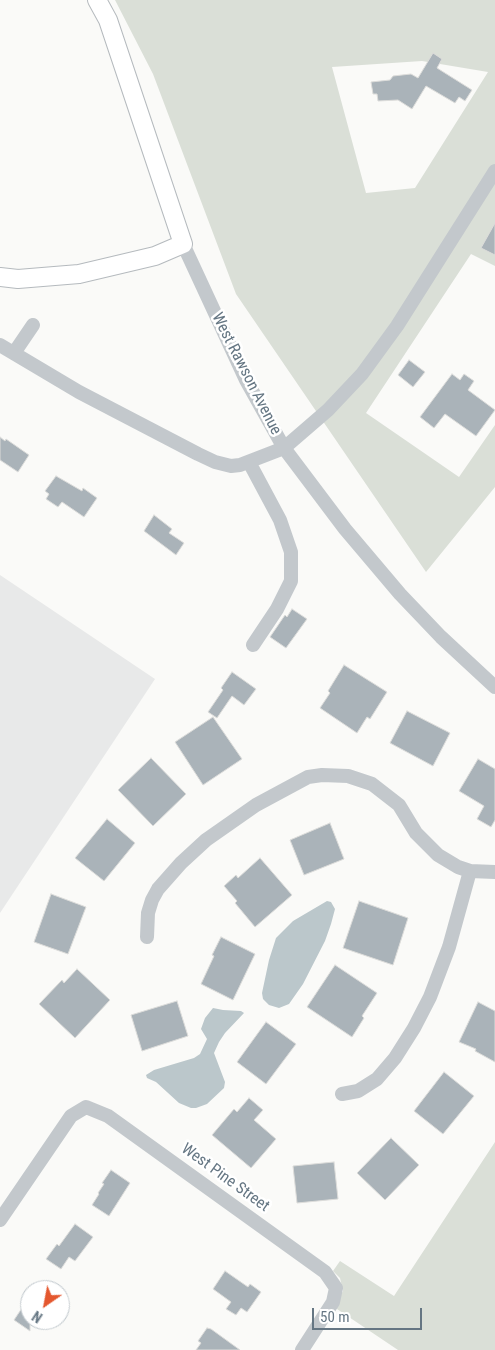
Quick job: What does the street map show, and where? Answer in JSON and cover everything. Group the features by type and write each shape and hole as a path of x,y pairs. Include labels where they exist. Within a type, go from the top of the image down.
{"main road":[{"name":"West Rawson Avenue","path":"97,0 108,20 183,244"},
{"path":"0,277 18,279 79,274 155,256 183,244"}],"street":[{"path":"0,345 79,392 198,454 230,466 249,462 284,448 328,410 362,374 397,326 495,171"},
{"name":"West Rawson Avenue","path":"183,244 246,380 284,448 345,529 400,594 441,637 495,687"},
{"path":"14,353 33,325"},
{"path":"249,462 280,520 291,552 291,581 277,609 253,645"},
{"path":"147,938 148,913 152,900 158,889 181,863 206,840 231,821 281,790 308,777 336,774 372,784 399,805 416,833 432,850 449,862 470,871 482,873 495,872"},
{"path":"342,1094 358,1091 377,1079 414,1028 430,997 446,955 470,871"},
{"name":"West Pine Street","path":"0,1220 71,1116 86,1107 108,1116 324,1272 336,1288 333,1302 302,1350"}],"shaded area":[{"path":"115,0 495,0 495,266 471,254 366,413 459,477 495,425 495,487 426,572 236,294 153,74","holes":["422,61 488,72 415,188 366,193 332,67"]},
{"path":"0,575 155,679 0,913"},
{"path":"327,901 331,902 335,909 331,924 325,941 303,984 289,1004 279,1008 269,1005 263,999 262,993 276,938 293,921"},
{"path":"213,1008 244,1013 225,1033 214,1053 225,1082 224,1088 207,1104 191,1108 179,1103 156,1082 147,1078 146,1075 154,1070 194,1058 200,1054 207,1039 201,1029 205,1018"},
{"path":"495,1142 495,1350 398,1350 334,1307 343,1291 340,1278 333,1271 340,1261 394,1296"}],"building":[{"path":"433,53 442,59 437,68 472,90 465,101 459,97 455,103 426,86 412,109 398,100 378,101 377,94 373,94 371,82 390,80 393,76 411,74 418,78"},
{"path":"495,223 495,255 481,248"},
{"path":"409,360 425,372 413,387 398,375"},
{"path":"452,374 460,380 464,374 474,381 468,390 495,410 476,436 445,414 434,428 420,417"},
{"path":"0,437 29,455 18,472 0,460"},
{"path":"56,476 82,491 83,488 97,498 84,517 62,502 58,507 46,499 49,494 45,491"},
{"path":"154,515 172,529 169,533 184,543 176,555 144,531"},
{"path":"292,609 307,619 286,648 270,637 285,615 287,617"},
{"path":"344,665 387,692 370,719 367,717 357,733 320,708"},
{"path":"232,672 256,689 244,705 232,696 217,718 208,712 223,690 221,688"},
{"path":"407,711 450,733 433,766 390,743"},
{"path":"213,717 242,759 203,785 175,742"},
{"path":"151,758 186,794 153,826 118,790"},
{"path":"478,759 495,769 495,820 491,827 477,819 484,806 459,791"},
{"path":"107,819 135,843 104,881 75,858"},
{"path":"330,823 344,859 304,875 290,840"},
{"path":"260,858 292,895 255,927 224,886 236,875 238,878"},
{"path":"51,894 86,907 68,954 34,942"},
{"path":"359,901 408,918 393,965 343,948"},
{"path":"221,937 255,954 233,1000 201,984"},
{"path":"335,965 377,993 362,1016 364,1018 352,1037 307,1007"},
{"path":"77,969 110,1000 75,1038 39,1004 62,980 64,983"},
{"path":"177,1001 188,1036 142,1051 131,1015"},
{"path":"478,1002 495,1011 495,1062 475,1051 476,1049 459,1042"},
{"path":"266,1022 296,1044 266,1084 237,1062"},
{"path":"444,1072 474,1096 443,1134 414,1111"},
{"path":"249,1098 263,1110 254,1120 276,1139 251,1168 212,1135 234,1109 237,1112"},
{"path":"391,1138 419,1165 385,1200 357,1173"},
{"path":"334,1162 338,1199 297,1203 293,1166"},
{"path":"111,1170 130,1183 109,1216 92,1205 104,1184 102,1183"},
{"path":"75,1224 93,1237 75,1261 69,1257 61,1269 46,1259 57,1244 59,1246"},
{"path":"225,1271 248,1287 250,1284 261,1292 247,1312 241,1308 236,1315 226,1309 231,1302 213,1289"},
{"path":"20,1311 20,1324 14,1320"},
{"path":"207,1328 240,1350 196,1350 201,1343 198,1341"}]}
